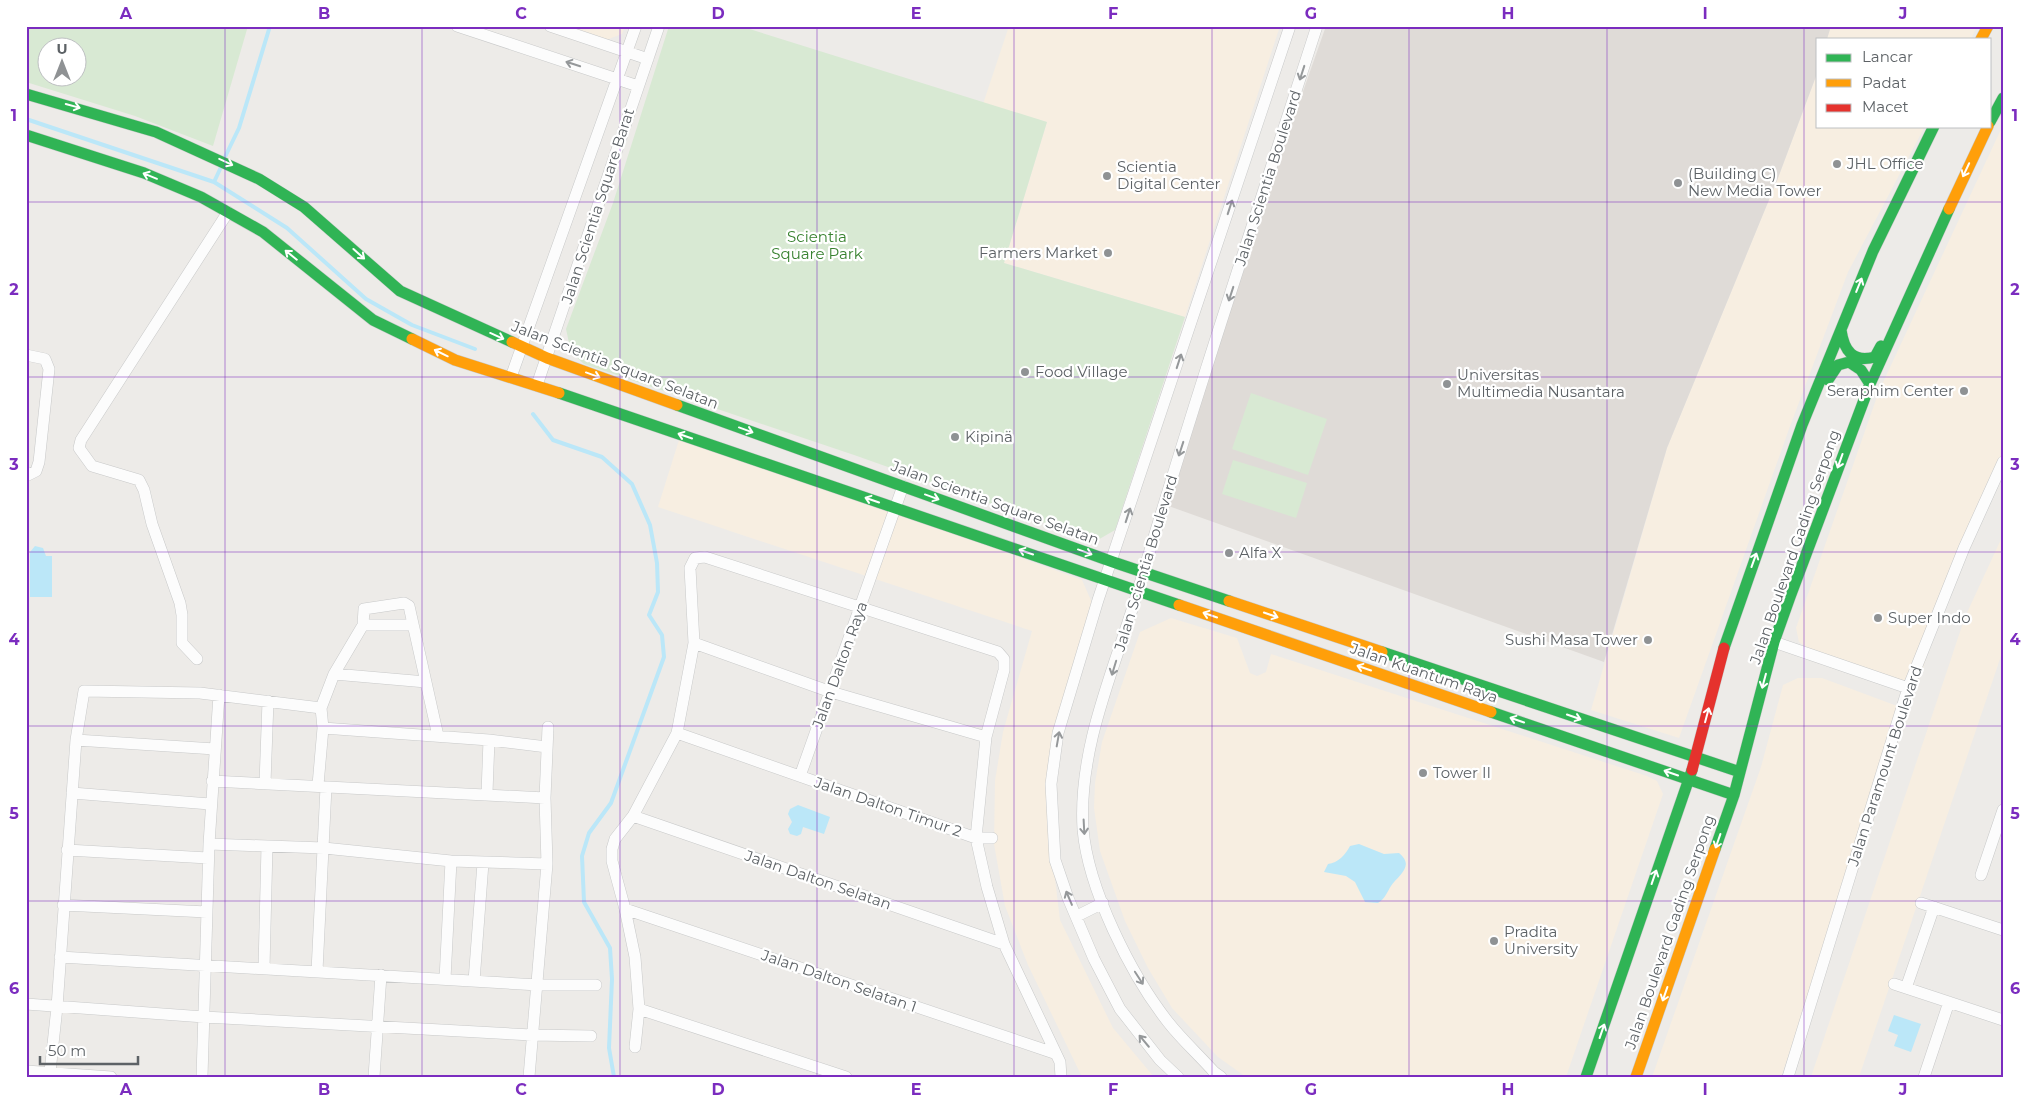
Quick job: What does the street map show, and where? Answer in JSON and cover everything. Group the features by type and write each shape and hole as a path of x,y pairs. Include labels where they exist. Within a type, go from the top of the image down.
{"street":[{"path":"457,26 638,86"},
{"path":"550,26 648,58"},
{"name":"Jalan Scientia Square Barat","path":"511,377 619,79 636,26"},
{"name":"Jalan Scientia Square Barat","path":"537,385 659,26"},
{"name":"Jalan Scientia Boulevard","path":"1178,1077 1160,1060 1120,1009 1094,959 1068,898 1055,860 1051,784 1058,733 1105,579 1113,562 1290,26"},
{"name":"Jalan Scientia Boulevard","path":"1221,1077 1214,1072 1168,1021 1130,963 1090,870 1084,829 1085,783 1092,738 1138,590 1142,571 1317,26"},
{"path":"1982,38 1988,26"},
{"name":"Jalan Scientia Square Selatan","path":"26,94 156,132 251,175 304,207 400,291 547,358 1142,571"},
{"path":"1992,118 2003,98"},
{"path":"1586,1077 1696,758 1729,630 1802,425 1873,251 1933,128"},
{"name":"Jalan Boulevard Gading Serpong","path":"1636,1077 1734,795 1774,642 1870,384 1912,287 1987,128"},
{"path":"26,135 144,173 201,197 263,232 373,320 455,360 537,385 1105,579"},
{"path":"197,659 182,643 180,603 152,524 144,490 139,480 92,466 79,448 86,432 228,212"},
{"path":"1840,330 1842,343 1850,356 1866,360 1875,357 1903,292 1912,287"},
{"path":"27,476 36,471 39,462 49,368 45,360 32,355"},
{"path":"1802,425 1813,418 1831,370 1838,364 1858,364 1870,384"},
{"name":"Jalan Paramount Boulevard","path":"1788,1077 1908,688 1964,548 2003,462"},
{"name":"Jalan Dalton Raya","path":"800,776 903,486"},
{"path":"635,1047 639,1009 635,957 625,908 612,861 612,849 615,838 632,816 677,733 694,643 690,568 695,558 705,557 998,652 1004,659 1004,670 986,737 976,838 987,887 1004,944 1054,1053 1060,1062 1061,1077"},
{"name":"Jalan Kuantum Raya","path":"1142,571 1740,772"},
{"name":"Jalan Kuantum Raya","path":"1105,579 1734,795"},
{"path":"317,971 324,848 323,728 321,708 334,674 363,625 363,612 368,607 404,603 409,606 438,736"},
{"path":"363,625 412,626"},
{"path":"1774,642 1908,688"},
{"path":"694,643 831,692 986,737"},
{"path":"334,674 426,682"},
{"path":"50,1072 57,1006 76,740 82,695 86,690 219,695 321,708"},
{"path":"202,1077 208,844 219,695"},
{"path":"265,783 268,701"},
{"path":"529,1077 547,864 545,798 548,727"},
{"path":"323,728 489,740 547,747"},
{"name":"Jalan Dalton Timur 2","path":"677,733 976,838 992,838"},
{"path":"76,740 215,749"},
{"path":"487,793 489,740"},
{"path":"212,781 487,793 545,798"},
{"path":"72,793 210,804"},
{"path":"1981,875 1998,839 2003,810"},
{"name":"Jalan Dalton Selatan","path":"632,816 1004,944"},
{"path":"208,844 324,848 452,861 547,864"},
{"path":"264,968 267,846"},
{"path":"67,850 208,858"},
{"path":"446,979 452,861"},
{"path":"474,981 482,863"},
{"path":"1921,902 2003,930"},
{"path":"1077,916 1103,903"},
{"path":"64,905 207,912"},
{"path":"1906,988 1934,907"},
{"name":"Jalan Dalton Selatan 1","path":"625,908 1054,1053"},
{"path":"60,957 538,985 596,985"},
{"path":"374,1077 381,975"},
{"path":"1894,984 2003,1020"},
{"path":"1924,1077 1949,1002"},
{"path":"26,1004 378,1027 591,1036"},
{"path":"639,1009 846,1077"},
{"path":"26,1071 111,1077"}],"shaded area":[{"path":"551,26 625,26 622,34 601,42"},
{"name":"Scientia Digital Center","path":"1009,26 1280,26 1185,317 1004,263 1047,122 983,104"},
{"name":"Universitas Multimedia Nusantara","path":"1326,26 1831,26 1827,38 1816,38 1816,76 1778,178 1667,448 1604,662 1163,504 1233,291"},
{"path":"1831,26 1977,26 1971,38 1827,38"},
{"path":"1816,76 1816,128 1924,128 1848,272 1789,429 1679,738 1591,710 1667,448 1778,178"},
{"path":"2003,125 2003,469 1940,610 1923,669 1905,683 1809,649 1799,642 1796,628 1879,391"},
{"path":"679,440 849,495 1082,580 1093,605 1052,736 1051,846 1060,920 1113,1028 1154,1077 1082,1077 1028,965 1005,906 994,844 995,781 1003,732 1032,631 658,507"},
{"path":"2003,535 2003,650 1859,1077 1811,1077 1965,617"},
{"path":"1171,618 1237,638 1250,673 1257,676 1266,672 1271,654 1647,776 1657,781 1663,794 1566,1077 1246,1077 1218,1057 1172,1008 1148,968 1125,921 1100,851 1094,808 1095,783 1102,742 1140,632"},
{"path":"1798,678 1822,678 1908,710 1781,1077 1652,1077 1761,767 1783,685"}],"green space":[{"path":"26,26 248,26 213,146 135,116 45,88 88,88 88,38 38,38 38,86 26,82"},
{"name":"Scientia Square Park","path":"669,26 740,26 1047,122 1004,263 1185,317 1115,530 1096,541 857,456 584,364 571,352 566,329 613,203"},
{"path":"1251,393 1327,419 1308,475 1232,449"},
{"path":"1233,460 1307,483 1296,518 1222,494"}],"water":[{"path":"35,546 43,548 46,556 52,556 52,597 30,597 30,552"},
{"path":"798,805 830,817 824,834 803,827 801,834 797,836 790,834 788,829 792,822 788,814 790,809"},
{"path":"1359,844 1384,854 1399,853 1406,862 1404,870 1378,903 1365,902 1355,882 1346,876 1324,872 1328,864 1341,858 1350,846"},
{"path":"1894,1015 1921,1024 1911,1052 1894,1046 1898,1035 1888,1031"}],"waterway":[{"path":"224,159 239,128 270,26"},
{"path":"26,119 214,182 287,228 366,299 412,325 475,349"},
{"path":"214,182 222,165"},
{"path":"533,414 553,440 602,457 632,484 650,525 657,563 658,592 649,615 662,635 664,657 611,803 589,833 582,856 584,902 610,948 612,979 609,1048 614,1077"}],"traffic: fast":[{"path":"26,94 156,132 259,179 304,207 400,291 512,342"},
{"path":"1992,118 2003,98"},
{"path":"1724,648 1802,425 1873,251 1933,128"},
{"path":"26,135 144,173 201,197 263,232 373,320 412,339"},
{"path":"1715,849 1734,795 1774,642 1790,597 1870,384 1949,209"},
{"path":"1841,330 1844,344 1855,357 1875,357 1881,346"},
{"path":"1828,380 1838,365 1849,362 1861,370 1870,384"},
{"path":"559,393 1179,605"},
{"path":"677,405 1113,562 1229,601"},
{"path":"1382,652 1740,772"},
{"path":"1491,712 1734,795"},
{"path":"1586,1077 1692,770"}],"traffic: slow":[{"path":"1982,38 1988,26"},
{"path":"1949,209 1987,128"},
{"path":"412,339 455,360 559,393"},
{"path":"512,342 547,358 677,405"},
{"path":"1229,601 1382,652"},
{"path":"1179,605 1491,712"},
{"path":"1636,1077 1715,849"}],"traffic: jam":[{"path":"1692,770 1724,648"}],"place":[{"name":"JHL Office","path":"1837,164"},
{"name":"Scientia Digital Center","path":"1107,176"},
{"name":"(Building C) New Media Tower","path":"1678,183"},
{"name":"Farmers Market","path":"1108,253"},
{"name":"Food Village","path":"1025,372"},
{"name":"Universitas Multimedia Nusantara","path":"1447,384"},
{"name":"Seraphim Center","path":"1964,391"},
{"name":"Kipinä","path":"955,437"},
{"name":"Alfa X","path":"1229,553"},
{"name":"Super Indo","path":"1878,618"},
{"name":"Sushi Masa Tower","path":"1648,640"},
{"name":"Tower II","path":"1423,773"},
{"name":"Pradita University","path":"1494,941"}]}
